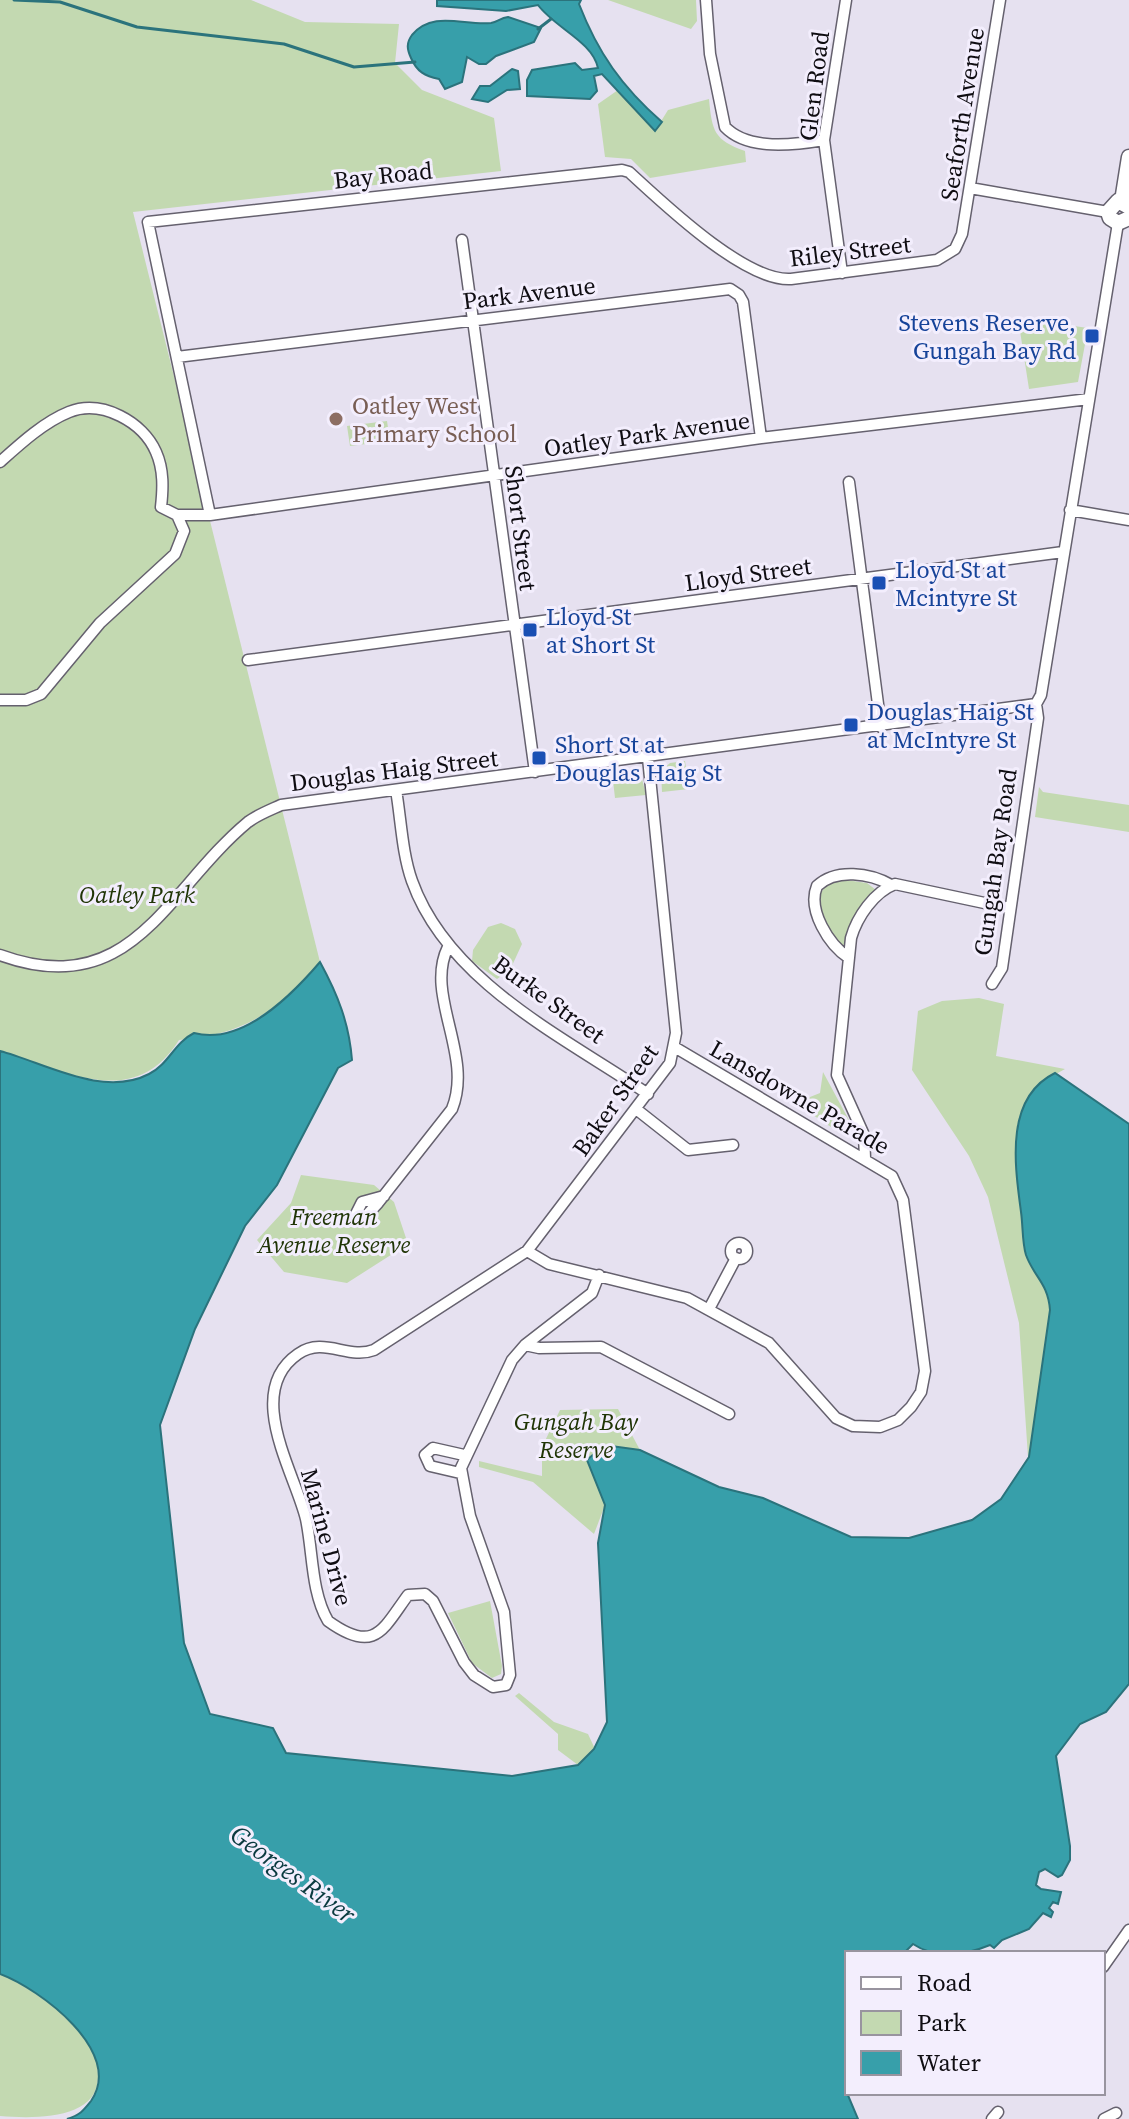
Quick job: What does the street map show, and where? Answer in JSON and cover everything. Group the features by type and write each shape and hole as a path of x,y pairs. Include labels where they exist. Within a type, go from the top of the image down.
{"street":[{"path":"706,0 710,54 725,127 739,138 753,142 794,144 824,140"},
{"name":"Glen Road","path":"842,273 824,140 846,0"},
{"name":"Seaforth Avenue","path":"962,234 1000,0"},
{"path":"1118,218 1111,205 1125,204 1129,157"},
{"name":"Riley Street","path":"622,170 629,172 686,224 768,277 785,280 937,260 955,249 962,234"},
{"name":"Bay Road","path":"177,357 148,222 622,170"},
{"path":"970,188 1118,218"},
{"name":"Gungah Bay Road","path":"992,984 1002,968 1008,908 1038,718 1036,704 1041,695 1118,218"},
{"name":"Short Street","path":"462,240 535,772"},
{"name":"Park Avenue","path":"177,357 347,333 473,321 724,288 735,291 743,302 761,438"},
{"path":"0,700 26,700 41,694 107,614 175,554 184,531 210,515 177,357"},
{"name":"Oatley Park Avenue","path":"177,515 210,515 761,438 1089,399"},
{"path":"0,462 71,411 86,408 109,411 129,421 152,445 160,465 161,507 177,515 184,531"},
{"path":"849,482 881,727"},
{"path":"1070,510 1129,520"},
{"name":"Lloyd Street","path":"248,660 1063,552"},
{"name":"Douglas Haig Street","path":"0,955 48,966 110,957 156,921 249,820 281,805 1036,704"},
{"name":"Baker Street","path":"362,1353 374,1350 527,1251 667,1069 676,1048 648,758"},
{"name":"Burke Street","path":"396,790 412,882 448,947 494,989 648,1094"},
{"path":"849,958 837,950 814,909 817,886 839,874 1008,908"},
{"path":"865,1158 864,1135 837,1075 849,958 856,923 891,885"},
{"path":"384,1196 452,1109 457,1097 458,1066 441,976 442,958 448,947"},
{"name":"Lansdowne Parade","path":"527,1251 549,1264 671,1292 709,1309 769,1343 828,1411 843,1422 861,1427 880,1427 905,1414 921,1392 925,1371 903,1200 892,1176 676,1048"},
{"path":"636,1109 688,1150 733,1145"},
{"path":"709,1309 736,1258"},
{"name":"Marine Drive","path":"362,1353 325,1346 306,1349 285,1367 275,1396 278,1440 303,1509 325,1615 342,1629 373,1636 390,1624 408,1595 425,1594 433,1601 469,1669 481,1681 498,1688 506,1685 510,1675 504,1612 475,1530 460,1473 464,1455 512,1360 525,1345 592,1293 599,1275"},
{"path":"525,1345 539,1348 601,1347 729,1414"},
{"path":"460,1473 430,1466 425,1455 433,1448 464,1455"},
{"path":"1105,1964 1129,1930"},
{"path":"1104,2119 1116,2113"}],"green space":[{"name":"Oatley Park","path":"0,0 251,0 305,22 399,24 395,63 422,90 494,118 501,171 133,212 320,962 289,994 258,1018 223,1032 179,1040 161,1062 141,1075 119,1080 73,1075 0,1052"},
{"path":"608,0 696,0 697,21 691,29"},
{"path":"618,90 655,131 668,110 709,99 716,133 727,143 745,151 746,162 650,178 631,159 605,157 598,104"},
{"path":"1018,318 1088,328 1078,382 1029,389"},
{"path":"387,421 390,441 350,446 347,426"},
{"path":"685,761 689,789 662,792 661,771 670,763"},
{"path":"631,769 642,779 646,795 615,798 612,772"},
{"path":"1039,787 1043,792 1129,805 1129,832 1035,817"},
{"path":"839,879 867,883 876,890 851,923 843,947 828,930 819,901 821,892"},
{"path":"501,923 515,929 522,944 510,970 497,979 472,961 473,950 488,927"},
{"path":"979,998 1004,1004 996,1056 1065,1069 1056,1074 1129,1124 1038,1482 972,1520 1001,1499 1028,1457 1019,1323 988,1197 969,1156 912,1070 918,1011 942,1001"},
{"path":"823,1072 850,1122 847,1133 840,1133 795,1103 820,1093"},
{"name":"Freeman Avenue Reserve","path":"301,1175 374,1185 394,1202 408,1244 347,1283 284,1272 257,1240 291,1203"},
{"name":"Gungah Bay Reserve","path":"618,1409 640,1450 604,1445 605,1505 594,1534 533,1482 479,1467 479,1461 542,1476 542,1447 560,1410"},
{"path":"490,1601 502,1666 501,1674 492,1678 472,1663 448,1613"},
{"path":"519,1693 554,1722 588,1734 595,1749 578,1765 558,1750 558,1734 515,1696"},
{"path":"0,1974 51,2005 76,2026 92,2046 98,2069 95,2091 77,2109 47,2116 0,2116"}],"water":[{"path":"437,0 581,0 579,4 586,22 603,54 635,96 662,122 655,131 602,74 594,76 597,91 590,99 527,96 527,80 532,70 575,63 582,70 598,68 581,42 538,5 506,11 437,6"},
{"path":"508,17 541,28 534,42 496,56 486,64 479,64 467,57 462,82 445,89 439,79 426,75 413,63 408,46 410,38 420,27 439,21 491,23"},
{"path":"512,69 518,71 520,89 507,90 488,102 472,99 480,86 490,86"},
{"name":"Georges River","path":"320,962 342,1010 352,1060 338,1068 277,1185 245,1226 195,1329 160,1425 184,1643 210,1714 273,1728 286,1753 512,1776 578,1765 594,1749 607,1722 598,1543 605,1505 587,1460 604,1445 640,1450 719,1487 763,1498 851,1537 909,1538 972,1520 1001,1499 1029,1457 1050,1310 1047,1293 1029,1263 1024,1245 1016,1154 1020,1116 1027,1099 1039,1084 1055,1073 1129,1124 1129,1684 1106,1712 1080,1724 1056,1756 1070,1860 1058,1877 1045,1869 1039,1872 1036,1885 1041,1889 1061,1892 1058,1904 1053,1902 1049,1908 1053,1912 1051,1917 1043,1913 1029,1929 1002,1940 994,1948 990,1945 971,1951 928,1951 913,1944 906,1951 845,1951 845,2095 848,2095 858,2119 67,2119 81,2112 91,2101 98,2082 97,2063 88,2043 73,2025 36,1993 0,1974 0,1051 74,1076 113,1082 131,1080 156,1070 181,1042 194,1033 212,1035 247,1025 295,989"}],"waterway":[{"path":"14,0 60,2 137,27 284,44 354,67 415,62"},
{"path":"538,29 551,19"}],"place":[{"name":"Stevens Reserve, Gungah Bay Rd","path":"1092,336"},
{"name":"Oatley West Primary School","path":"336,419"},
{"name":"Lloyd St at Mcintyre St","path":"879,583"},
{"name":"Lloyd St at Short St","path":"530,630"},
{"name":"Douglas Haig St at McIntyre St","path":"851,725"},
{"name":"Short St at Douglas Haig St","path":"539,758"}]}
